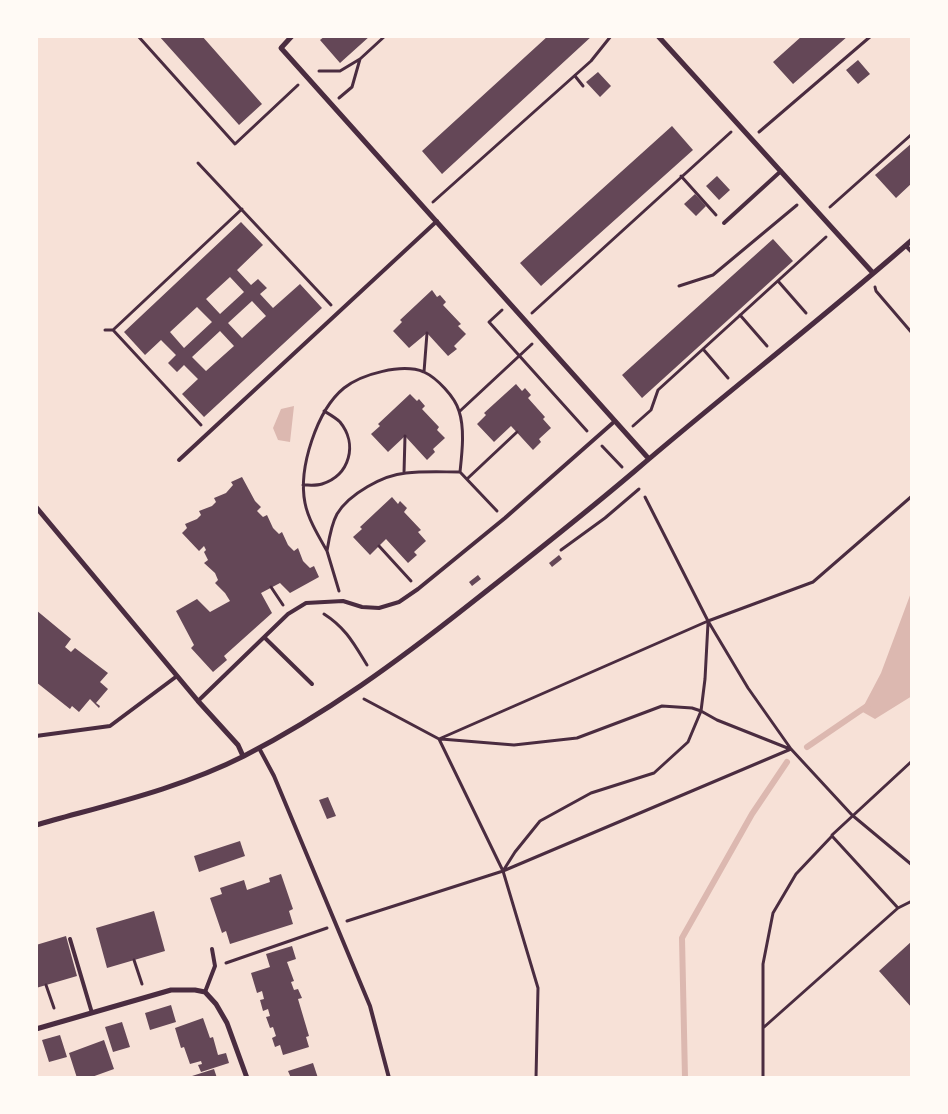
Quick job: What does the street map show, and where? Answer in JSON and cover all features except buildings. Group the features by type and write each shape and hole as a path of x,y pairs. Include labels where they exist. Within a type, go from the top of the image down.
{"street":[{"path":"292,36 281,48 649,459"},
{"path":"658,36 872,273"},
{"path":"36,826 150,793 217,769 260,748 352,693 515,569 912,240"},
{"path":"36,507 198,701 238,744 243,756"},
{"path":"36,1029 171,990 205,992 216,1004 227,1023 247,1078"}],"lane":[{"path":"724,223 781,171"},
{"path":"179,460 437,221"},
{"path":"906,246 912,252"},
{"path":"198,701 288,614 306,603 343,602 362,607 379,608 399,602 418,589 505,518 615,421"},
{"path":"265,638 312,684"},
{"path":"36,736 110,726 177,676"},
{"path":"260,748 274,776 370,1006 389,1078"},
{"path":"70,939 92,1013"},
{"path":"205,992 215,966 212,948"}],"path":[{"path":"138,36 235,144 313,72 340,71 360,59 385,36"},
{"path":"425,209 575,76 591,61 612,36"},
{"path":"752,139 871,36"},
{"path":"332,104 352,86 360,59"},
{"path":"575,76 583,86"},
{"path":"524,319 739,125"},
{"path":"820,215 912,134"},
{"path":"198,163 338,313"},
{"path":"681,176 724,223"},
{"path":"679,286 713,275 805,198"},
{"path":"105,330 113,330 242,209"},
{"path":"626,432 651,410 658,390 834,230"},
{"path":"872,273 876,291 912,333"},
{"path":"778,281 806,314"},
{"path":"510,302 489,322 594,439 622,467"},
{"path":"740,315 767,346"},
{"path":"113,330 209,433"},
{"path":"424,372 426,332"},
{"path":"460,411 540,337"},
{"path":"703,349 728,378"},
{"path":"343,602 327,551 305,504 303,485 307,459 324,411 344,388 369,374 390,370 424,372 443,386 460,411 462,430 460,472"},
{"path":"303,485 321,485 335,478 344,468 350,457 350,444 346,432 339,421 324,411"},
{"path":"467,479 517,432"},
{"path":"404,436 404,473"},
{"path":"327,551 330,531 338,513 357,494 380,480 404,473 460,472 505,518"},
{"path":"560,551 640,490"},
{"path":"439,739 708,621 813,582 912,496"},
{"path":"645,497 708,621 748,688 791,749 852,815 912,865"},
{"path":"379,546 418,589"},
{"path":"271,587 288,614"},
{"path":"321,612 335,621 348,634 368,666"},
{"path":"503,871 515,852 540,821 590,793 654,773 688,742 701,711 705,679 708,621"},
{"path":"352,693 439,739 514,745 577,738 662,706 692,708 717,720 791,749"},
{"path":"439,739 503,871 538,988 536,1078"},
{"path":"226,964 336,924 503,871 791,749"},
{"path":"763,1078 762,964 773,913 796,874 852,815 912,761"},
{"path":"832,836 898,908"},
{"path":"763,1028 898,908 912,901"},
{"path":"134,960 142,984"},
{"path":"46,985 54,1008"}],"shaded area":[{"path":"294,406 290,442 278,440 273,428 281,409"},
{"path":"912,590 912,696 875,719 861,711 881,673"}],"waterway":[{"path":"807,747 867,706"},
{"path":"685,1078 682,938 752,814 787,762"}]}
